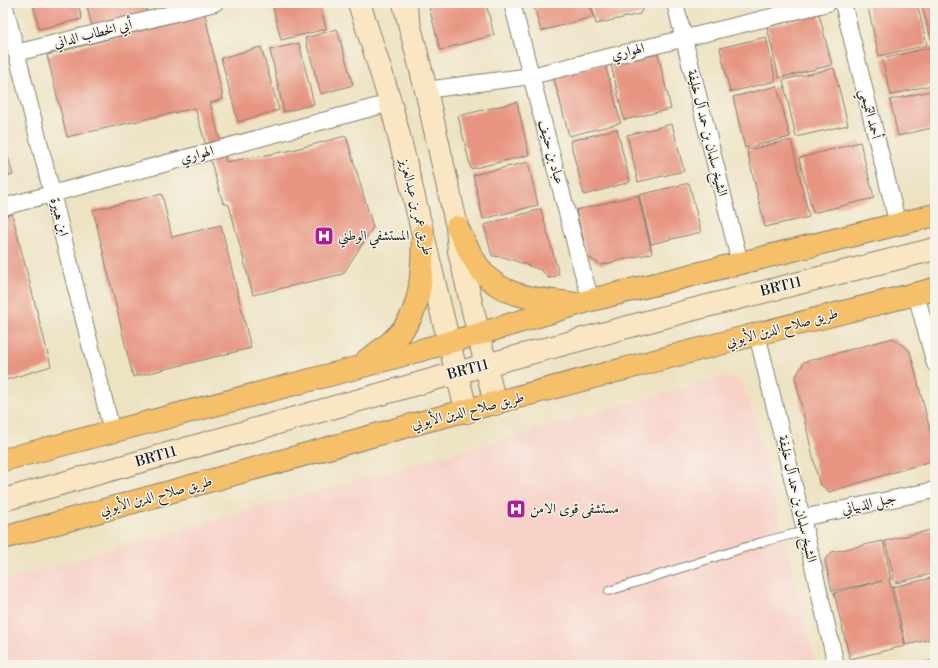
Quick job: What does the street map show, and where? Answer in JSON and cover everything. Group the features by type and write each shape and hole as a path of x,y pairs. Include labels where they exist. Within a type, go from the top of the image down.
{"main road":[{"name":"طريق عمر بن عبدالعزيز","path":"359,3 390,103 466,412"},
{"path":"404,3 426,90 457,227 459,251 495,404"},
{"path":"3,460 356,368 479,334 584,302 935,215"},
{"path":"457,227 476,264 493,283 503,289 525,297 584,302"},
{"path":"356,368 389,343 406,326 412,316 422,272 423,234"},
{"name":"BRT11","path":"3,500 456,373 691,310 935,249"},
{"name":"طريق صلاح الدين الأيوبي","path":"3,538 426,422 757,334 925,292"}],"street":[{"name":"ابن هبيرة","path":"4,3 112,431"},
{"name":"أبي الخطاب الداني","path":"16,53 215,3"},
{"name":"عباد بن حنيف","path":"512,3 582,270 584,302"},
{"name":"الشيخ سلمان بن حمد آل خليفة","path":"675,3 740,263"},
{"name":"الهواري","path":"426,90 531,76 828,3"},
{"name":"أحمد التميمي","path":"843,3 898,225"},
{"name":"الهواري","path":"3,207 390,103"},
{"path":"925,292 935,364"},
{"name":"الشيخ سلمان بن حمد آل خليفة","path":"757,334 804,525 836,665"},
{"name":"جبل الذبياني","path":"804,525 935,490"}],"lane":[{"path":"609,591 762,542 804,525"}],"shaded area":[{"name":"مستشفى قوى الامن","path":"723,376 739,380 749,398 816,665 3,665 3,581"}],"building":[{"path":"33,3 78,3 82,19 39,29"},
{"path":"86,3 145,3 147,13 92,26"},
{"path":"272,3 320,3 326,29 281,40"},
{"path":"428,3 486,3 494,35 440,50"},
{"path":"533,3 589,3 593,17 541,31"},
{"path":"591,3 645,3 640,14 596,24"},
{"path":"867,3 917,3 927,45 879,56"},
{"path":"921,3 935,3 935,41 932,42"},
{"path":"205,14 223,99 210,103 226,162 288,151 346,136 373,227 343,274 253,295 229,205 223,203 195,108 67,137 47,55"},
{"path":"819,14 832,65 779,78 767,27"},
{"path":"337,29 353,85 321,94 305,38"},
{"path":"766,37 776,81 730,92 720,48"},
{"path":"299,43 314,104 284,112 270,50"},
{"path":"935,46 935,84 891,95 882,59"},
{"path":"261,47 279,110 238,122 221,58"},
{"path":"658,54 671,109 624,120 611,65"},
{"path":"605,64 621,123 569,136 554,78"},
{"path":"834,68 848,125 796,137 783,80"},
{"path":"777,86 790,137 745,148 733,97"},
{"path":"935,90 935,127 898,136 890,100"},
{"path":"517,102 529,155 471,169 458,116"},
{"path":"672,124 684,171 638,182 627,135"},
{"path":"617,129 630,182 584,195 570,141"},
{"path":"3,138 13,175 3,177"},
{"path":"791,140 809,217 765,227 747,150"},
{"path":"860,142 874,198 813,213 799,158"},
{"path":"528,162 538,205 483,219 473,175"},
{"path":"689,183 701,232 651,244 639,195"},
{"path":"162,194 172,237 221,225 251,348 133,377 93,210"},
{"path":"638,195 652,253 601,265 588,257 576,210"},
{"path":"541,209 559,275 549,278 541,270 504,257 492,256 484,225"},
{"path":"12,214 51,366 3,381 3,216"},
{"path":"893,338 910,351 935,455 931,461 829,492 819,483 795,378 804,362"},
{"path":"935,529 935,573 895,583 885,541"},
{"path":"883,541 891,579 889,579 905,646 850,659 834,593 882,581 832,591 825,560 832,552"},
{"path":"935,577 935,638 906,645 893,587"},
{"path":"935,660 935,665 915,665 915,664"}],"place":[{"name":"المستشفي الوطني","path":"324,236"},
{"name":"مستشفى قوى الامن","path":"516,509"}]}
